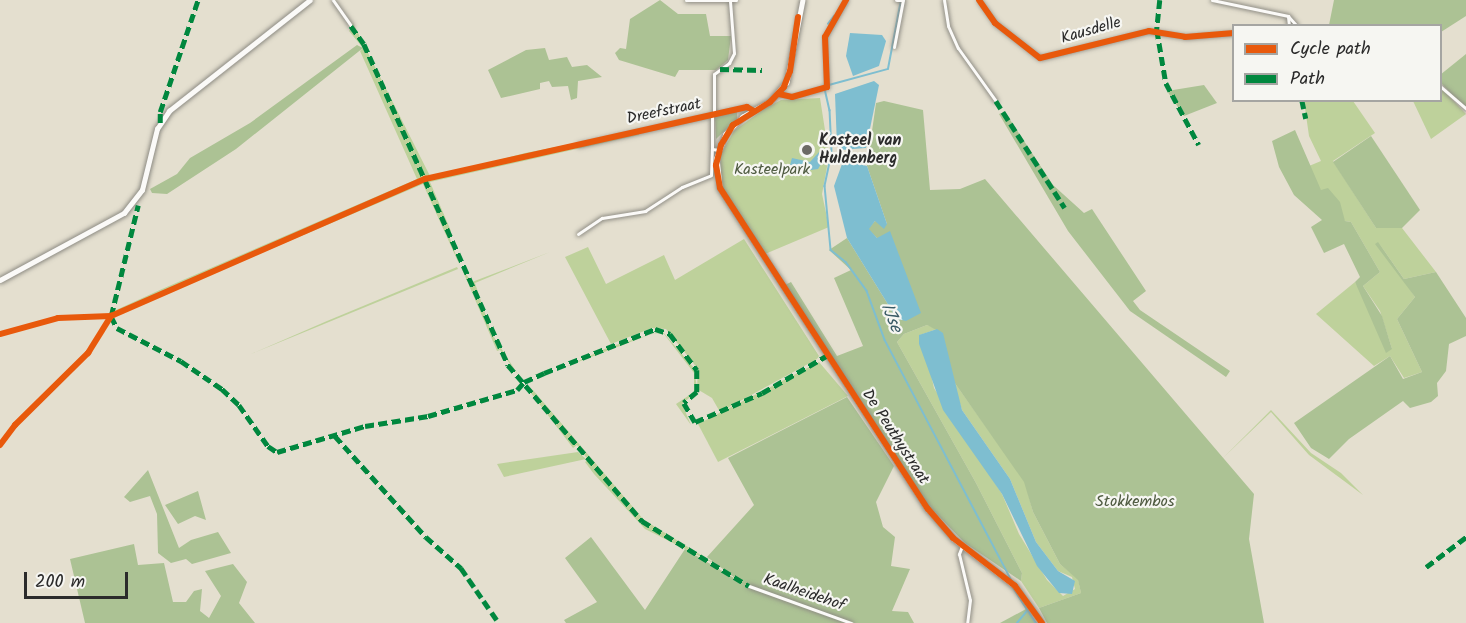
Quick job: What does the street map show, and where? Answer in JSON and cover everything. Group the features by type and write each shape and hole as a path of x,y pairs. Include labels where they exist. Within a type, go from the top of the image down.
{"main road":[{"path":"0,280 124,213 142,190 154,137 164,117 310,0"},
{"path":"779,94 790,71 798,17 803,0"},
{"name":"De Peuthystraat","path":"779,94 733,125 719,150 716,173 726,202 919,497 944,529 1015,586 1042,623"}],"street":[{"path":"333,0 351,26"},
{"path":"686,0 736,0"},
{"path":"779,94 792,97 824,88 825,37 846,0"},
{"path":"894,47 901,0"},
{"path":"944,0 948,26 958,48 996,101"},
{"name":"Kausdelle","path":"979,0 995,23 1040,58 1149,30 1185,37 1232,33"},
{"path":"1212,0 1288,16 1295,24"},
{"path":"578,234 602,218 645,211 682,187 711,175 714,74 729,63 734,53 730,1"},
{"path":"1288,16 1288,24"},
{"path":"1442,88 1466,109"},
{"name":"Dreefstraat","path":"578,145 747,107 754,111"},
{"path":"712,149 719,150"},
{"path":"963,545 959,554 970,600 967,623"},
{"name":"Kaalheidehof","path":"749,586 851,623"}],"green space":[{"path":"660,0 678,14 706,14 710,36 731,36 728,60 716,70 679,70 675,77 619,60 615,53 620,48 626,49 630,19"},
{"path":"1334,0 1466,0 1466,16 1442,31 1442,24 1329,24"},
{"path":"353,23 431,178 525,153 638,131 639,135 430,182 451,231 448,233 460,266 423,184 118,314 116,310 162,289 417,179 360,51 363,48 349,31"},
{"path":"357,45 363,48 236,149 167,194 152,193 150,189 177,174 190,158 250,123"},
{"path":"545,48 549,60 567,57 572,67 587,65 602,77 578,81 577,98 571,100 568,86 552,87 549,81 540,83 540,89 501,98 488,70 526,50"},
{"path":"1466,54 1466,106 1464,107 1442,84 1442,73"},
{"path":"1204,85 1217,103 1184,116 1167,91"},
{"path":"1442,89 1466,114 1431,139 1413,102 1442,102"},
{"name":"Kasteelpark","path":"820,98 829,156 822,194 829,227 765,254 724,191 720,178 721,154 734,131 764,109 781,100"},
{"name":"Stokkembos","path":"884,101 923,110 930,190 960,189 985,179 1254,494 1249,539 1264,623 1047,623 1039,608 1081,593 1078,580 1060,564 1033,512 1024,482 952,379 942,333 927,325 904,334 897,342 976,483 1022,573 1021,581 965,543 927,504 785,285 791,282 837,356 863,346 834,278 851,270 829,250 847,238 897,319 883,238 877,238 868,229 875,221 887,224 867,166 876,103"},
{"path":"1304,102 1354,102 1375,133 1333,161 1376,228 1402,228 1436,272 1404,279 1378,242 1415,297 1397,319 1422,372 1404,378 1390,356 1374,366 1316,314 1355,282 1392,349 1380,311 1363,286 1380,272 1351,222 1345,221 1321,191 1310,170 1309,166 1321,161 1309,136"},
{"path":"737,111 737,119 716,139 715,116"},
{"path":"1005,112 1053,185 1084,213 1092,209 1146,291 1133,301 1140,310 1230,371 1226,377 1130,311 1068,231 999,114"},
{"path":"1295,130 1321,190 1328,188 1340,202 1345,221 1351,222 1380,272 1363,286 1382,316 1392,349 1386,353 1355,282 1360,277 1344,244 1324,253 1311,227 1322,220 1294,195 1279,167 1272,141"},
{"path":"1371,136 1420,210 1402,228 1376,228 1333,162"},
{"path":"744,239 819,356 720,412 712,398 697,389 695,393 682,404 691,425 676,404 694,392 694,373 664,334 655,333 662,331 694,368 697,388 698,369 666,329 652,328 611,344 565,257 588,247 606,284 664,255 675,280"},
{"path":"1378,242 1404,279 1436,272 1466,318 1466,336 1449,344 1446,371 1437,383 1438,396 1431,402 1410,408 1403,401 1349,439 1329,459 1311,448 1294,423 1390,356 1403,379 1422,372 1397,319 1415,297 1375,244"},
{"path":"550,252 475,283 492,334 519,376 500,350 497,351 462,269 472,282"},
{"path":"457,267 458,269 251,354 327,321"},
{"path":"927,325 937,329 920,335 919,343 928,361 934,388 1002,494 1019,534 1047,580 1063,596 1075,589 1072,577 1058,571 1036,542 1010,479 962,410 952,379 1025,482 1033,512 1060,564 1078,579 1081,593 1039,608 1021,581 1022,573 976,483 897,342 904,334"},
{"path":"649,335 565,367 609,347"},
{"path":"819,362 848,396 718,462 698,424"},
{"path":"527,388 533,390 644,520 719,566 645,529 594,474 585,462 588,460 577,445 573,448"},
{"path":"847,397 894,466 876,502 883,527 895,537 891,566 910,569 892,611 908,612 914,623 566,623 564,620 597,602 565,558 591,537 645,610 685,549 739,581 707,557 754,505 728,458"},
{"path":"1271,410 1311,453 1341,473 1363,495 1309,455 1271,412 1223,458"},
{"path":"578,452 586,459 504,477 497,464"},
{"path":"148,470 179,548 191,540 218,532 231,553 192,564 186,559 171,563 158,553 157,514 150,496 130,502 124,497"},
{"path":"198,491 206,520 195,516 178,524 165,505"},
{"path":"134,544 138,565 164,563 173,602 186,602 194,591 202,589 200,611 209,618 221,596 205,571 233,564 247,582 239,603 255,623 85,623 70,559"},
{"path":"1026,609 1037,623 1000,623"}],"water":[{"path":"850,33 882,35 886,41 879,66 853,76 846,56"},
{"path":"874,81 879,85 866,148 841,150 837,146 835,94"},
{"path":"820,151 824,159 818,169 804,171 790,165 792,158 810,162"},
{"path":"851,162 867,166 887,224 884,229 875,221 869,229 877,238 890,231 921,313 906,321 897,319 847,238 834,186 842,164"},
{"path":"937,329 943,333 962,410 1010,479 1036,542 1058,571 1075,581 1072,594 1059,593 1037,566 1002,494 943,410 919,344 919,335"}],"waterway":[{"path":"829,85 888,69 901,0"},
{"name":"IJse","path":"828,24 834,16"},
{"name":"IJse","path":"825,89 830,110 832,153 825,186 831,250 846,262 867,291 885,340 1011,579"},
{"name":"IJse","path":"1011,584 1036,623"},
{"path":"1017,623 1028,610"}],"marked path":[{"path":"160,123 160,112 198,0"},
{"path":"1160,0 1157,30 1166,83 1199,145"},
{"path":"351,26 364,44 508,365 642,521 749,586"},
{"path":"720,69 762,70"},
{"path":"996,101 1065,208"},
{"path":"1302,102 1306,119"},
{"path":"111,316 138,205"},
{"path":"111,316 117,328 181,361 222,389 239,405 268,446 277,452 365,426 428,416 517,390 524,382 544,373 655,329 670,334 697,370 697,392 684,403 695,422 762,393 826,356"},
{"path":"335,436 426,537 461,568 499,623"},
{"path":"1426,567 1466,537"}],"cycle path":[{"path":"779,94 792,97 827,87 825,37 846,0"},
{"path":"979,0 995,23 1040,58 1149,31 1185,37 1232,33"},
{"path":"798,17 790,71 784,87 770,102 733,125 721,145 716,165 720,188 928,509 953,538 1015,586 1042,623"},
{"path":"0,334 58,318 111,316 425,179 747,107 754,111"},
{"path":"0,445 15,425 88,353 111,316"}],"place":[{"name":"Kasteel van Huldenberg","path":"807,150"}]}
